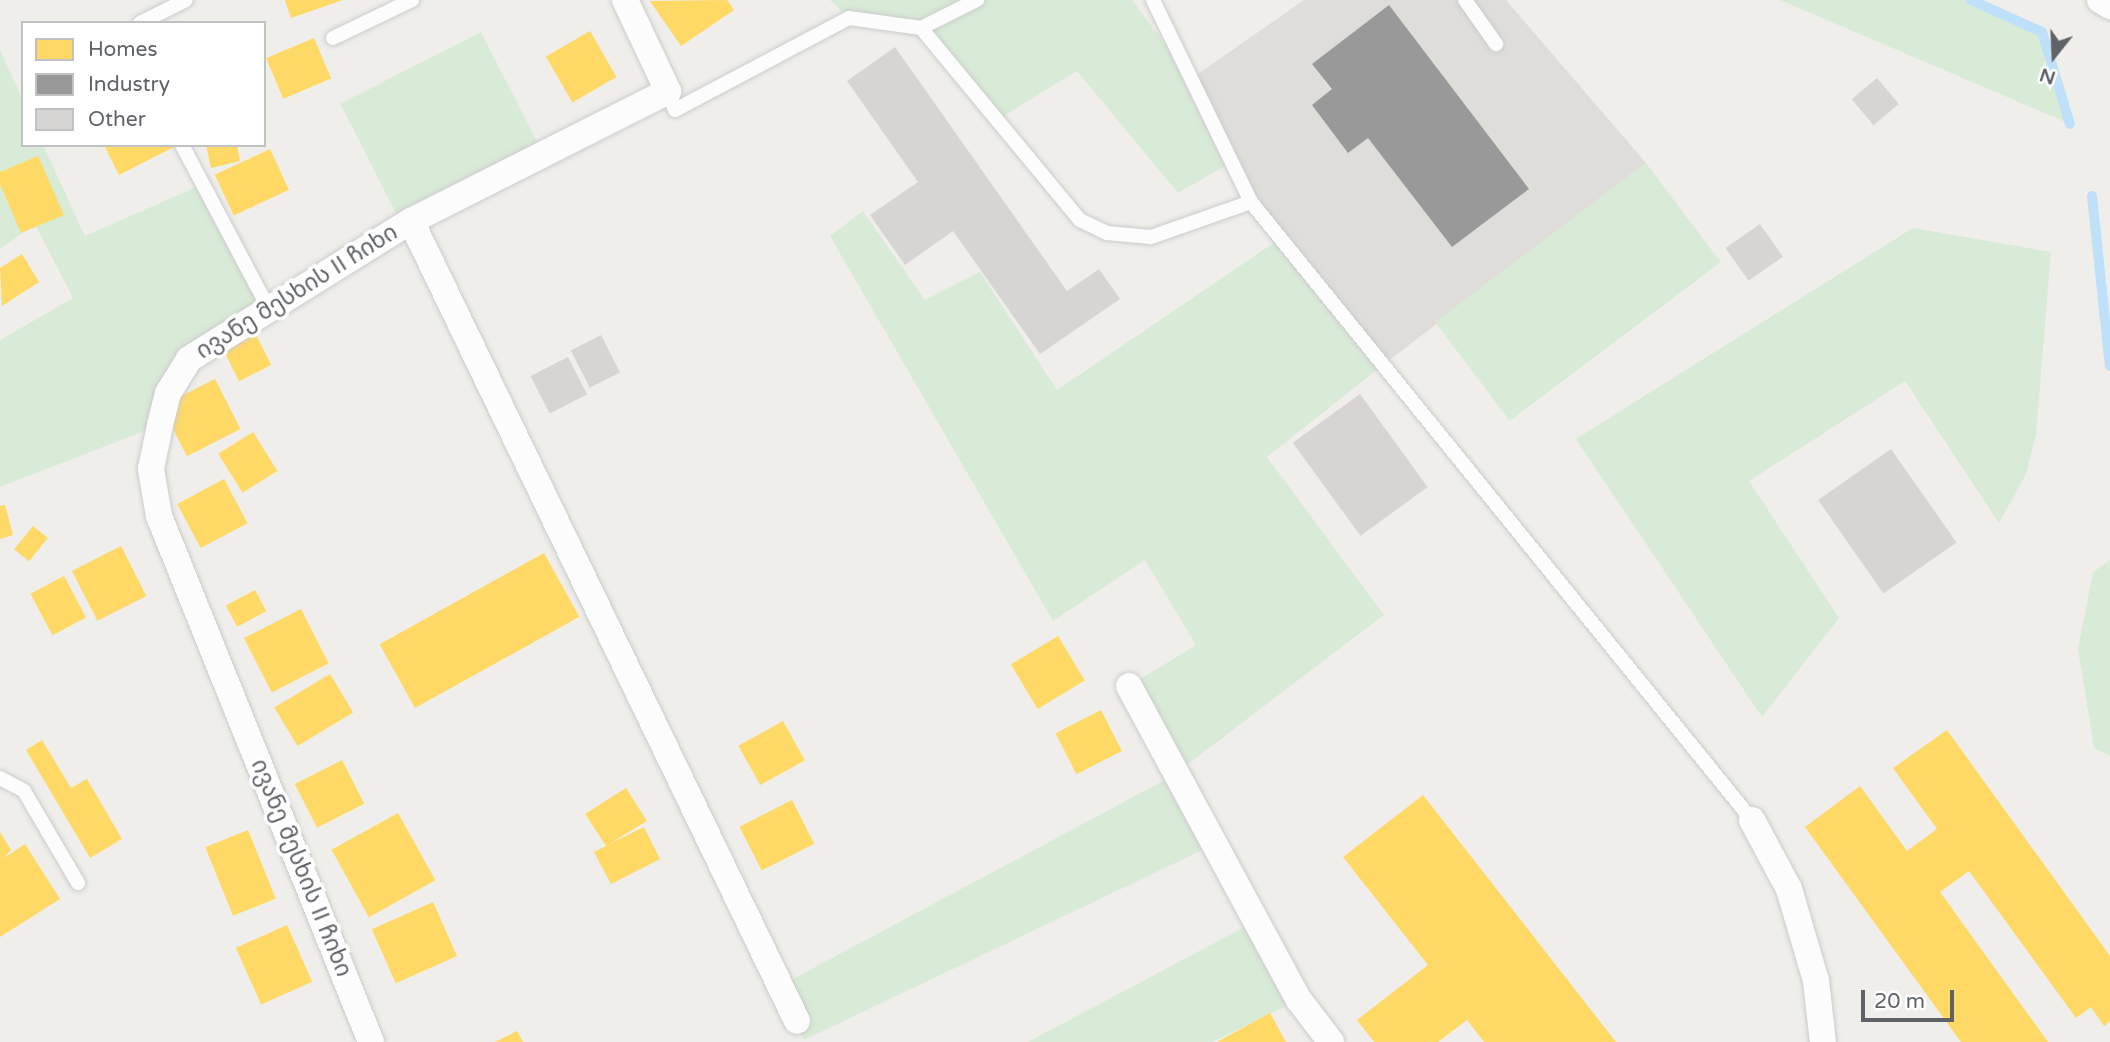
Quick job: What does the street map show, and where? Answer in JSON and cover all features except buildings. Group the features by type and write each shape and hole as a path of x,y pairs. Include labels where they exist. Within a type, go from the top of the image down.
{"street":[{"path":"625,0 668,91"},
{"path":"2100,0 2110,6"},
{"name":"ივანე მესხის II ჩიხი","path":"371,1042 159,516 152,469 168,393 189,359 411,221 668,91"},
{"path":"411,221 797,1021"},
{"path":"1129,686 1299,1000 1331,1042"},
{"path":"1752,820 1789,889 1816,981 1823,1042"}],"lane":[{"path":"145,21 186,0"},
{"path":"333,38 412,0"},
{"path":"668,91 676,110 849,18 921,28 977,0"},
{"path":"1153,0 1251,202 1752,820"},
{"path":"1465,0 1496,44"},
{"path":"921,28 1080,220 1107,233 1151,237 1251,202"},
{"path":"183,147 269,309"},
{"path":"0,778 24,790 78,883"}],"shaded area":[{"path":"1304,0 1506,0 1646,163 1383,365 1251,202 1191,79"}],"green space":[{"path":"830,0 1132,0 1191,79 1232,162 1178,193 1077,71 997,120 921,28 849,18"},
{"path":"1780,0 1971,0 2042,32 2070,124"},
{"path":"481,32 543,154 402,226 340,104"},
{"path":"0,50 21,96 21,147 44,147 85,236 203,184 269,309 189,359 160,425 0,487 0,340 73,298 35,224 0,249"},
{"path":"1646,163 1721,262 1510,421 1435,322"},
{"path":"863,211 925,300 980,272 1057,390 1281,238 1383,365 1267,457 1384,615 1176,773 1215,844 804,1040 780,986 1176,774 1129,686 1196,645 1145,560 1053,621 830,236"},
{"path":"1913,228 2051,252 2036,435 2026,474 1999,523 1905,381 1749,481 1839,618 1762,717 1576,439"},
{"path":"2110,560 2110,756 2094,748 2078,649 2093,572"},
{"path":"1256,921 1299,1000 1212,1042 1028,1042"}],"waterway":[{"path":"1971,0 2042,32 2070,124"},
{"path":"2092,196 2110,366"}]}
